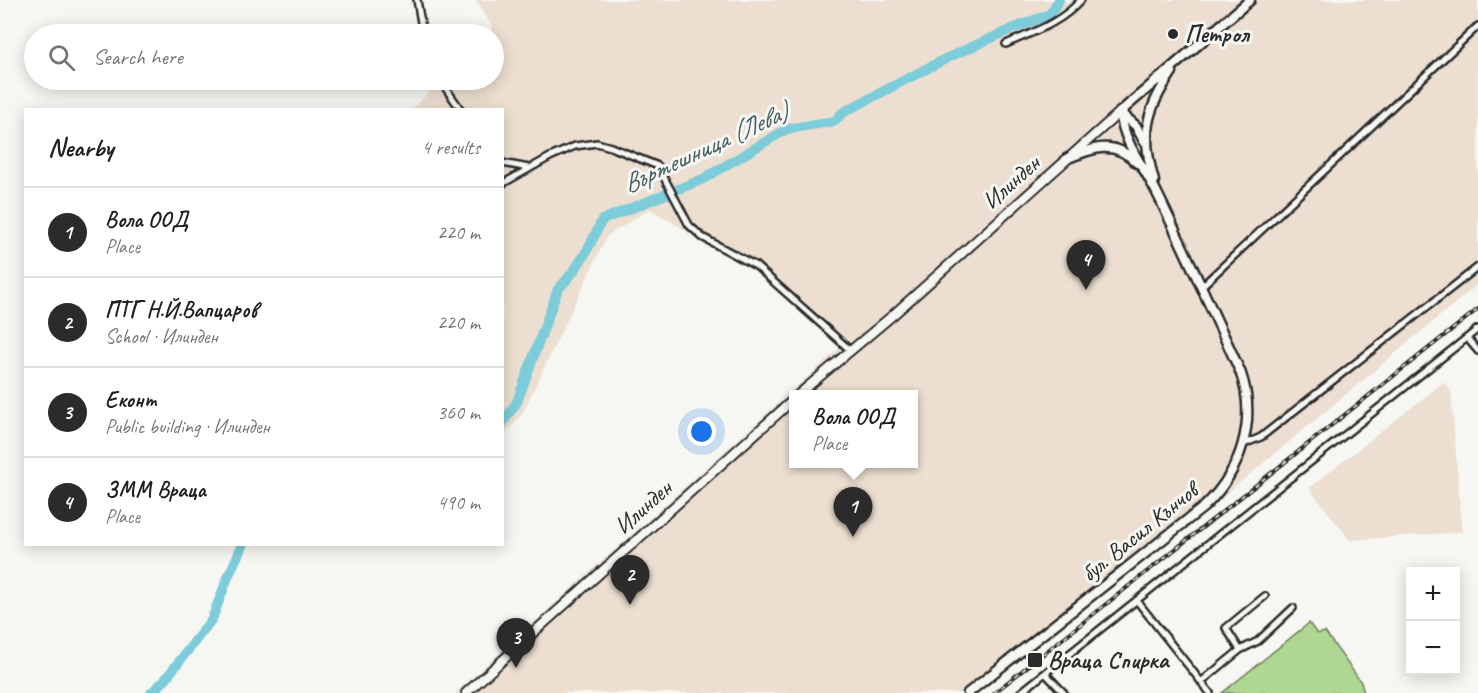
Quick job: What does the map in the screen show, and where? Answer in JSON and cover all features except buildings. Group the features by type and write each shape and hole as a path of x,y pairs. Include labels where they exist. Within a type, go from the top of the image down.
{"main road":[{"name":"Илинден","path":"1120,112 1250,0"},
{"name":"бул. Васил Кънчов","path":"1156,191 1146,144 1147,121 1153,104 1181,60"},
{"name":"бул. Васил Кънчов","path":"968,693 1205,506 1232,472 1244,444 1248,414 1245,385 1156,191 1124,136 1120,112"},
{"path":"1120,112 1136,126 1146,144"},
{"path":"1066,159 1095,148 1113,148 1126,154 1145,172"}],"street":[{"path":"417,0 421,24"},
{"path":"1006,44 1060,19 1081,0"},
{"path":"1201,286 1478,26"},
{"path":"447,90 460,108"},
{"name":"Илинден","path":"804,390 956,259 1120,112"},
{"path":"504,183 575,146 597,143 657,166 689,225 702,237 756,266 850,350"},
{"path":"504,163 531,168"},
{"path":"1244,444 1261,437 1478,267"},
{"path":"1020,693 1478,329"},
{"path":"1467,338 1478,351"},
{"name":"Илинден","path":"466,693 789,404"},
{"path":"1240,650 1226,628 1266,596"},
{"path":"1137,600 1210,693"},
{"path":"1201,682 1240,650 1258,641 1293,608"},
{"path":"1045,673 1064,693"}],"shaded area":[{"path":"476,0 1061,0 1069,2 1071,0 1478,0 1478,284 1230,491 979,693 455,693 789,394 789,468 918,468 918,390 793,390 841,347 756,273 650,209 607,236 522,414 504,436 504,108 413,108 431,90 504,90 504,24 491,24"},
{"path":"1444,382 1451,391 1462,532 1350,540 1309,488"}],"green space":[{"path":"1309,623 1317,634 1325,632 1361,682 1364,693 1222,693"}],"waterway":[{"name":"Въртешница (Лева)","path":"504,421 517,402 558,289 583,257 602,220 703,179 787,129 835,121 842,113 947,58 1050,14 1059,0"},
{"name":"Въртешница (Лева)","path":"151,693 164,681 212,619 242,546"}],"railway":[{"path":"994,693 1478,309"}],"place":[{"name":"Петрол","path":"1173,34"},
{"name":"ЗММ Враца","path":"1086,290"},
{"name":"Вола ООД","path":"853,537"},
{"name":"ПТГ Н.Й.Вапцаров","path":"630,605"},
{"name":"Враца Спирка","path":"1035,660"},
{"name":"Еконт","path":"516,668"}]}
